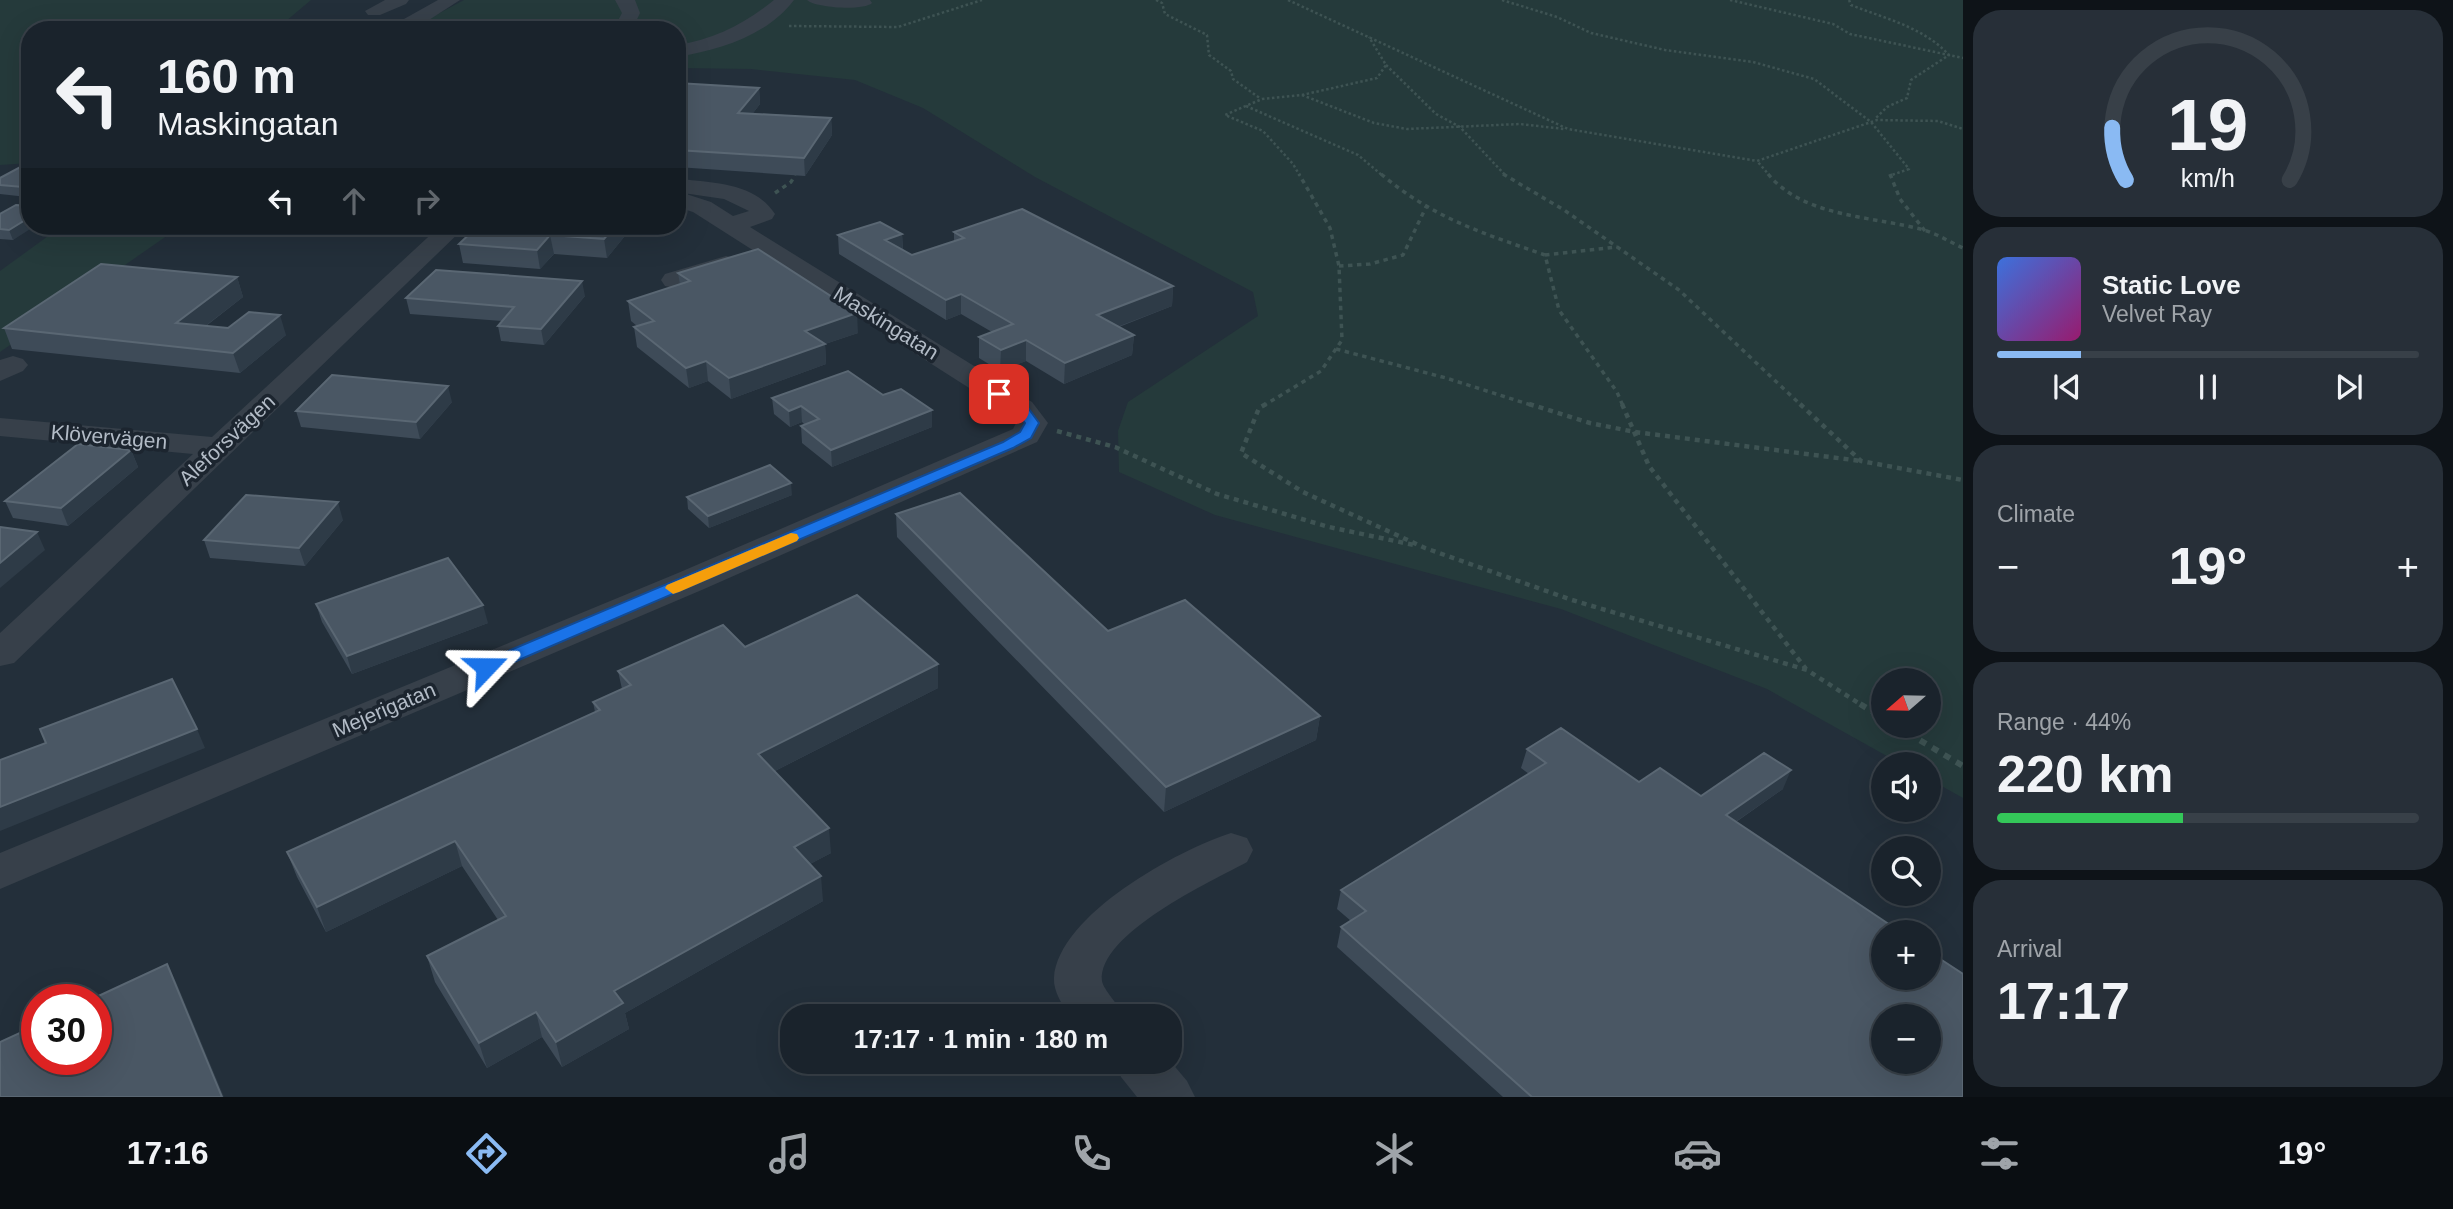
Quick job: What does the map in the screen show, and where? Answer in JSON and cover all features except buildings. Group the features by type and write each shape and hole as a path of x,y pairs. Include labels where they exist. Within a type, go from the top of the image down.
{"street":[{"path":"374,11 400,0"},
{"path":"414,21 451,0"},
{"path":"624,0 629,4 631,13 627,21"},
{"path":"686,49 727,41 760,21 785,0"},
{"path":"816,0 863,3"},
{"path":"686,187 754,200 763,214 731,225"},
{"name":"Maskingatan","path":"686,202 702,207 1021,408 1032,423"},
{"name":"Aleforsvägen","path":"0,654 444,235"},
{"path":"674,280 769,251"},
{"name":"Mejerigatan","path":"0,872 1008,445 1026,435 1032,423"},
{"name":"Klövervägen","path":"0,427 218,447"},
{"path":"1088,1004 1083,998 1077,978 1096,937 1128,909 1231,850"},
{"path":"1149,1074 1169,1097"}],"path":[{"path":"760,21 798,27 898,27 982,0"},
{"path":"1156,0 1162,3 1165,14 1207,35 1209,55 1231,71 1233,79 1262,99"},
{"path":"1288,0 1568,129"},
{"path":"1502,0 1557,17 1591,33 1665,50 1754,62 1814,79 1871,122 1909,169 1888,175 1900,199 1925,230"},
{"path":"1730,0 1833,24 1850,34 1963,58"},
{"path":"1849,0 1852,5 1874,15 1922,32 1943,47 1949,55"},
{"path":"1369,37 1386,65 1436,114 1460,127 1500,173 1564,210 1679,290 1861,461"},
{"path":"1871,122 1887,107 1907,98 1912,80 1949,55"},
{"path":"1386,65 1377,78 1302,95 1262,99 1225,115 1263,131 1293,163 1330,228 1339,266 1342,340 1321,371 1259,408 1241,453 1303,492 1425,548 1572,600 1807,670 1871,710"},
{"path":"1302,95 1374,123 1408,129 1520,124 1568,129 1757,161 1871,122 1938,121 1963,129"},
{"path":"1246,106 1358,155 1408,197 1456,225 1545,255 1617,247"},
{"path":"1757,161 1766,174 1795,197 1850,216 1925,230 1963,248"},
{"path":"754,200 784,188 795,175"},
{"path":"1339,266 1370,264 1403,255 1426,207"},
{"path":"1545,255 1559,310 1617,392 1649,466 1807,670"},
{"path":"1336,349 1446,378 1590,423 1635,432 1861,461 1963,480"},
{"path":"1032,423 1115,447 1217,494 1329,527 1425,548"},
{"path":"1916,738 1963,766"}],"green space":[{"path":"0,0 311,0 286,21 21,21 21,164 0,165"},
{"path":"464,0 1963,0 1963,798 1941,786 1941,752 1880,752 1767,689 1561,609 1215,515 1119,472 1118,431 1128,402 1258,316 1253,292 1035,177 923,108 855,80 751,69 686,68 686,21 425,21"},
{"path":"50,235 168,235 0,352 0,271"}],"slow traffic":[{"path":"673,588 791,538"}],"route":[{"path":"486,667 1008,445 1026,435 1032,423 1021,408 999,394"}]}
